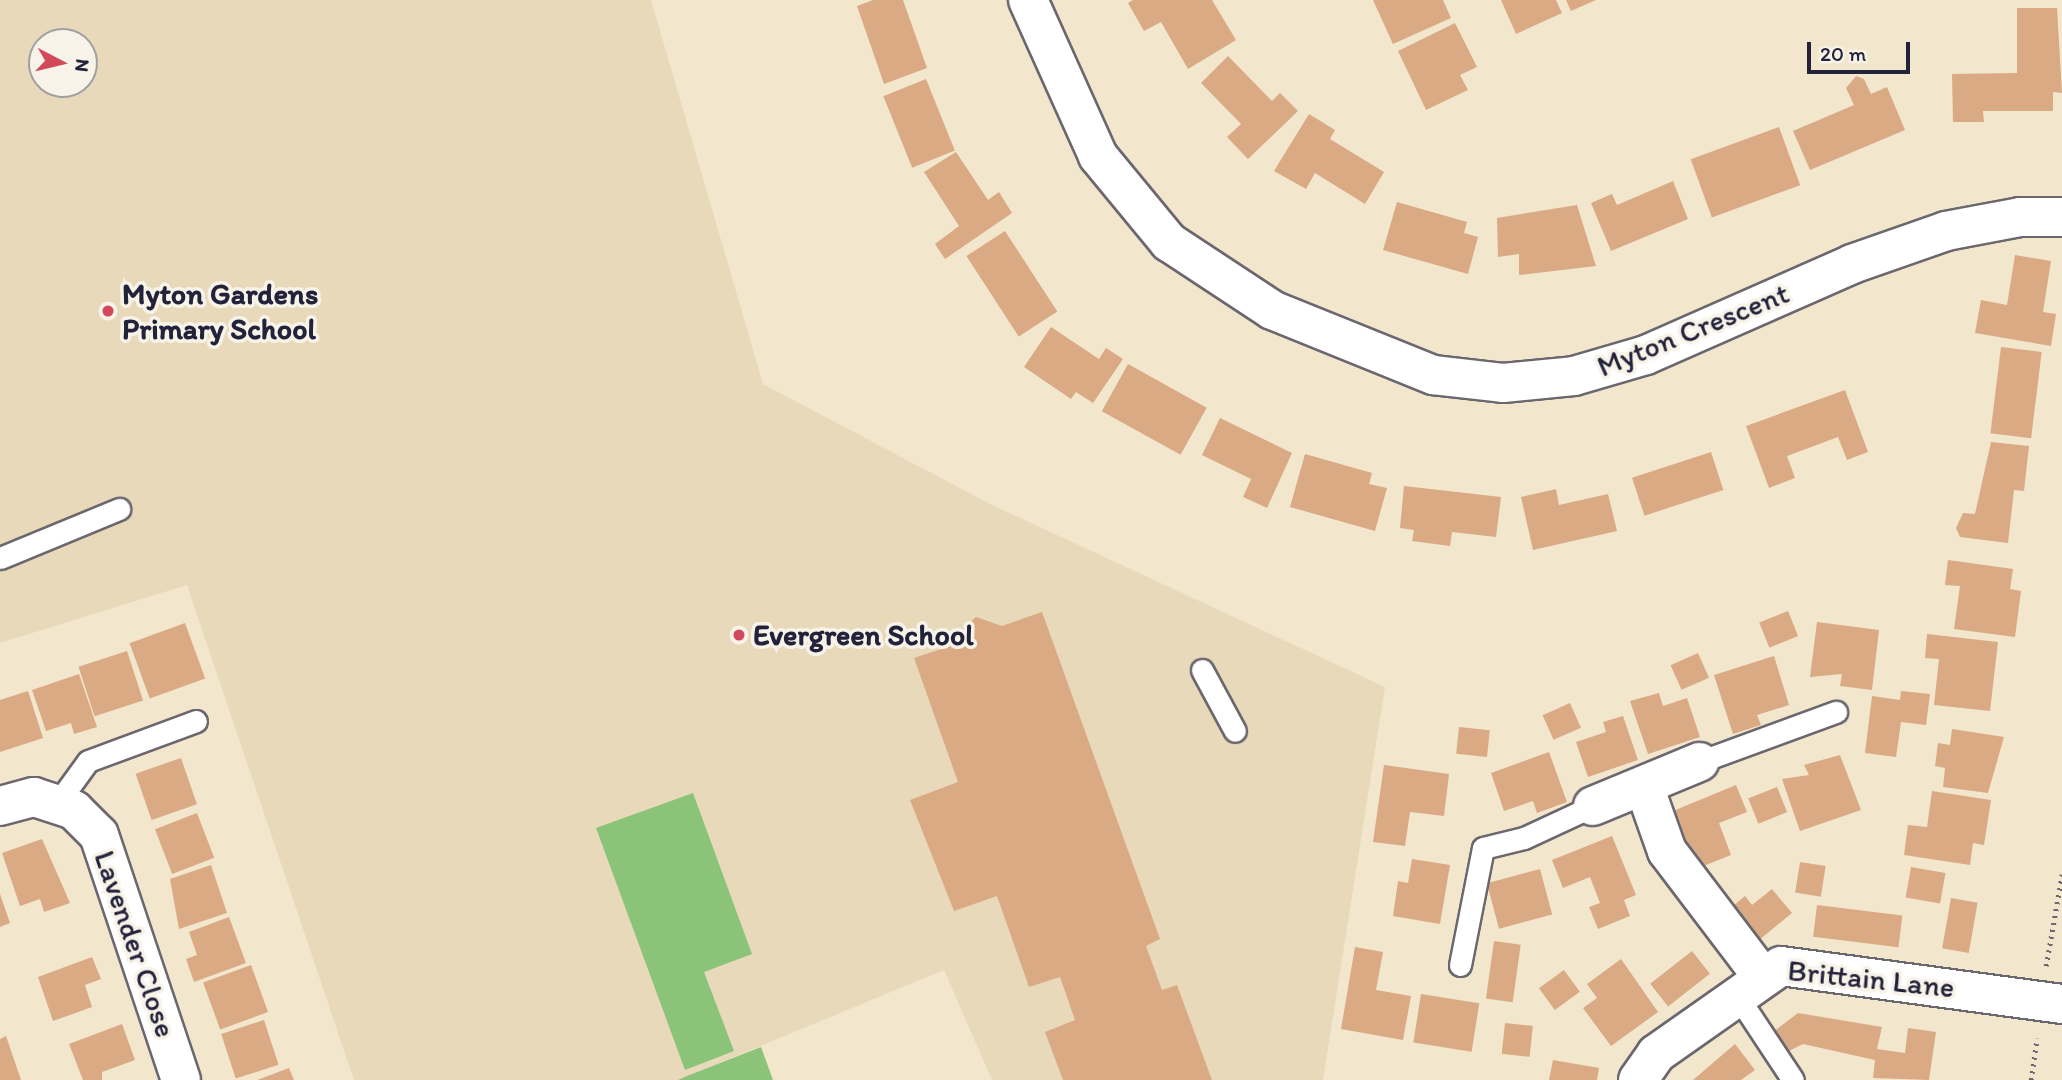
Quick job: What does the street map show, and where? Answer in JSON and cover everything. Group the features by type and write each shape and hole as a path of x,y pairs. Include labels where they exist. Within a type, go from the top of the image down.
{"street":[{"name":"Myton Crescent","path":"1028,0 1082,130 1114,180 1169,242 1272,310 1433,375 1503,383 1574,376 1646,355 1852,264 1946,232 2020,217 2062,217"},
{"path":"1593,806 1699,762"},
{"path":"1644,786 1667,851 1748,984"},
{"name":"Lavender Close","path":"0,806 34,797 74,810 99,835 177,1079"},
{"name":"Brittain Lane","path":"1638,1080 1656,1054 1748,984 1793,965 2048,1003"}],"lane":[{"path":"0,558 119,509"},
{"path":"1202,670 1235,731"},
{"path":"1699,762 1836,712"},
{"path":"57,804 88,761 197,721"},
{"path":"1460,965 1483,848 1524,838 1593,806"},
{"path":"1748,984 1793,1080"}],"path":[{"path":"2031,1080 2048,1003 2062,874"}],"shaded area":[{"name":"Evergreen School","path":"0,0 651,0 763,384 990,504 1385,687 1323,1080 992,1080 944,970 678,1080 354,1080 187,585 0,643"}],"green space":[{"path":"693,793 752,954 704,972 734,1051 685,1070 596,828"},
{"path":"761,1047 773,1080 678,1080 687,1076"}],"building":[{"path":"873,0 903,0 927,68 884,84 857,6"},
{"path":"1133,0 1212,0 1236,40 1188,69 1161,22 1144,31 1128,3"},
{"path":"1373,0 1443,0 1451,18 1393,44"},
{"path":"1501,0 1556,0 1562,13 1516,34"},
{"path":"1566,0 1596,0 1571,11"},
{"path":"2017,8 2057,8 2062,93 2053,92 2053,111 1983,111 1984,122 1953,122 1952,74 2017,73"},
{"path":"1455,23 1477,67 1460,75 1468,90 1426,110 1398,51"},
{"path":"1228,56 1272,101 1280,93 1298,111 1248,159 1227,137 1241,124 1201,83"},
{"path":"1856,76 1864,79 1871,94 1887,87 1905,130 1810,170 1793,131 1854,105 1846,88"},
{"path":"926,79 955,150 912,168 883,96"},
{"path":"1309,114 1335,130 1330,139 1384,172 1365,204 1315,173 1306,189 1274,171"},
{"path":"1779,127 1800,185 1712,217 1691,159"},
{"path":"956,152 988,200 999,192 1012,213 945,259 935,244 959,226 924,172"},
{"path":"1673,181 1688,219 1611,251 1591,203 1612,194 1617,205"},
{"path":"1397,202 1467,222 1464,233 1478,237 1468,274 1383,250"},
{"path":"1577,205 1596,266 1519,275 1519,254 1498,257 1497,218"},
{"path":"1005,231 1057,312 1019,337 966,256"},
{"path":"2015,255 2051,261 2043,312 2056,314 2051,346 1975,333 1981,300 2007,305"},
{"path":"1051,327 1099,359 1106,348 1123,359 1093,403 1076,392 1071,399 1024,367"},
{"path":"2001,347 2042,352 2031,438 1990,433"},
{"path":"1128,364 1207,408 1181,455 1102,411"},
{"path":"1845,390 1868,452 1847,460 1838,437 1787,456 1795,478 1769,488 1746,426"},
{"path":"1220,418 1292,453 1267,508 1243,497 1251,479 1202,455"},
{"path":"1991,442 2029,446 2024,491 2014,490 2008,543 1960,537 1956,528 1963,513 1975,514"},
{"path":"1711,452 1723,490 1644,516 1632,478"},
{"path":"1305,454 1372,473 1369,484 1387,488 1375,531 1290,507"},
{"path":"1404,486 1501,497 1496,537 1452,532 1450,546 1412,541 1414,530 1400,528"},
{"path":"1556,489 1559,505 1608,494 1617,531 1533,550 1521,497"},
{"path":"1948,560 2013,569 2010,589 2021,591 2015,637 1954,629 1960,586 1945,585"},
{"path":"1788,611 1798,636 1769,648 1759,623"},
{"path":"1042,612 1160,939 1146,946 1162,990 1177,985 1212,1080 1063,1080 1045,1032 1075,1020 1060,977 1029,987 997,896 954,911 910,800 958,782 914,658 956,644 952,638 976,617 1002,626"},
{"path":"1817,622 1879,630 1872,690 1840,686 1842,674 1810,677"},
{"path":"185,623 205,678 150,699 130,643"},
{"path":"1927,634 1998,642 1990,711 1934,705 1939,659 1925,658"},
{"path":"127,651 143,700 95,716 78,667"},
{"path":"1698,653 1709,678 1682,690 1671,665"},
{"path":"1774,656 1789,705 1757,715 1761,725 1733,734 1714,675"},
{"path":"79,674 97,727 74,734 71,723 46,731 32,690"},
{"path":"28,691 43,738 0,752 0,700"},
{"path":"1901,691 1930,694 1926,725 1901,722 1896,757 1865,753 1872,696 1900,700"},
{"path":"1659,693 1663,706 1687,698 1700,737 1648,754 1630,701"},
{"path":"1570,703 1581,728 1554,740 1543,715"},
{"path":"1623,716 1638,760 1588,777 1576,742 1606,732 1603,722"},
{"path":"1459,727 1490,730 1487,757 1456,754"},
{"path":"1952,729 2004,737 1988,793 1943,787 1945,768 1935,766 1938,743 1950,745"},
{"path":"1549,752 1567,802 1537,813 1533,801 1504,811 1491,773"},
{"path":"1840,755 1861,810 1800,831 1782,779 1809,775 1804,765"},
{"path":"181,758 197,804 152,820 136,774"},
{"path":"1384,765 1449,774 1444,816 1410,812 1405,846 1373,842"},
{"path":"1736,785 1747,812 1719,823 1731,855 1696,869 1673,811"},
{"path":"1777,787 1787,812 1758,824 1748,799"},
{"path":"1932,791 1991,800 1984,845 1973,843 1970,865 1904,855 1908,825 1927,827"},
{"path":"197,813 214,858 172,874 155,829"},
{"path":"1612,836 1636,895 1624,900 1630,916 1598,929 1589,907 1600,903 1590,877 1563,888 1552,860"},
{"path":"42,839 70,903 44,912 40,899 20,906 2,853"},
{"path":"1412,859 1450,865 1440,924 1393,916 1398,881 1408,883"},
{"path":"1800,862 1826,866 1821,897 1795,893"},
{"path":"211,865 227,913 179,929 170,879"},
{"path":"1911,867 1945,873 1940,904 1906,898"},
{"path":"1540,869 1552,914 1499,929 1487,883"},
{"path":"1772,889 1792,913 1753,945 1726,912 1745,896 1752,905"},
{"path":"0,894 10,923 0,927"},
{"path":"1951,898 1978,903 1969,953 1942,948"},
{"path":"1817,905 1902,915 1898,947 1813,937"},
{"path":"229,917 246,963 194,982 186,959 197,955 189,932"},
{"path":"1494,941 1521,945 1513,1002 1486,998"},
{"path":"1355,947 1383,952 1376,990 1411,996 1403,1040 1341,1029"},
{"path":"1692,951 1710,974 1668,1006 1650,984"},
{"path":"92,957 101,979 85,985 92,1007 53,1021 38,977"},
{"path":"1621,959 1658,1012 1611,1046 1583,1008 1597,998 1587,984"},
{"path":"251,965 268,1012 220,1029 203,982"},
{"path":"1564,970 1580,992 1555,1010 1539,988"},
{"path":"1421,994 1479,1003 1472,1052 1413,1042"},
{"path":"1798,1013 1882,1027 1877,1049 1905,1053 1908,1028 1936,1032 1929,1080 1873,1078 1875,1060 1803,1044 1787,1052 1773,1032"},
{"path":"264,1020 279,1065 236,1079 221,1034"},
{"path":"1505,1023 1533,1026 1530,1057 1502,1054"},
{"path":"122,1024 135,1060 102,1072 102,1080 83,1080 69,1044"},
{"path":"6,1036 21,1080 0,1080 0,1039"},
{"path":"1735,1044 1755,1070 1741,1080 1693,1080"},
{"path":"1553,1060 1599,1068 1597,1080 1549,1080"},
{"path":"289,1068 294,1080 257,1080"}],"place":[{"name":"Myton Gardens Primary School","path":"108,311"},
{"name":"Evergreen School","path":"739,635"}]}
